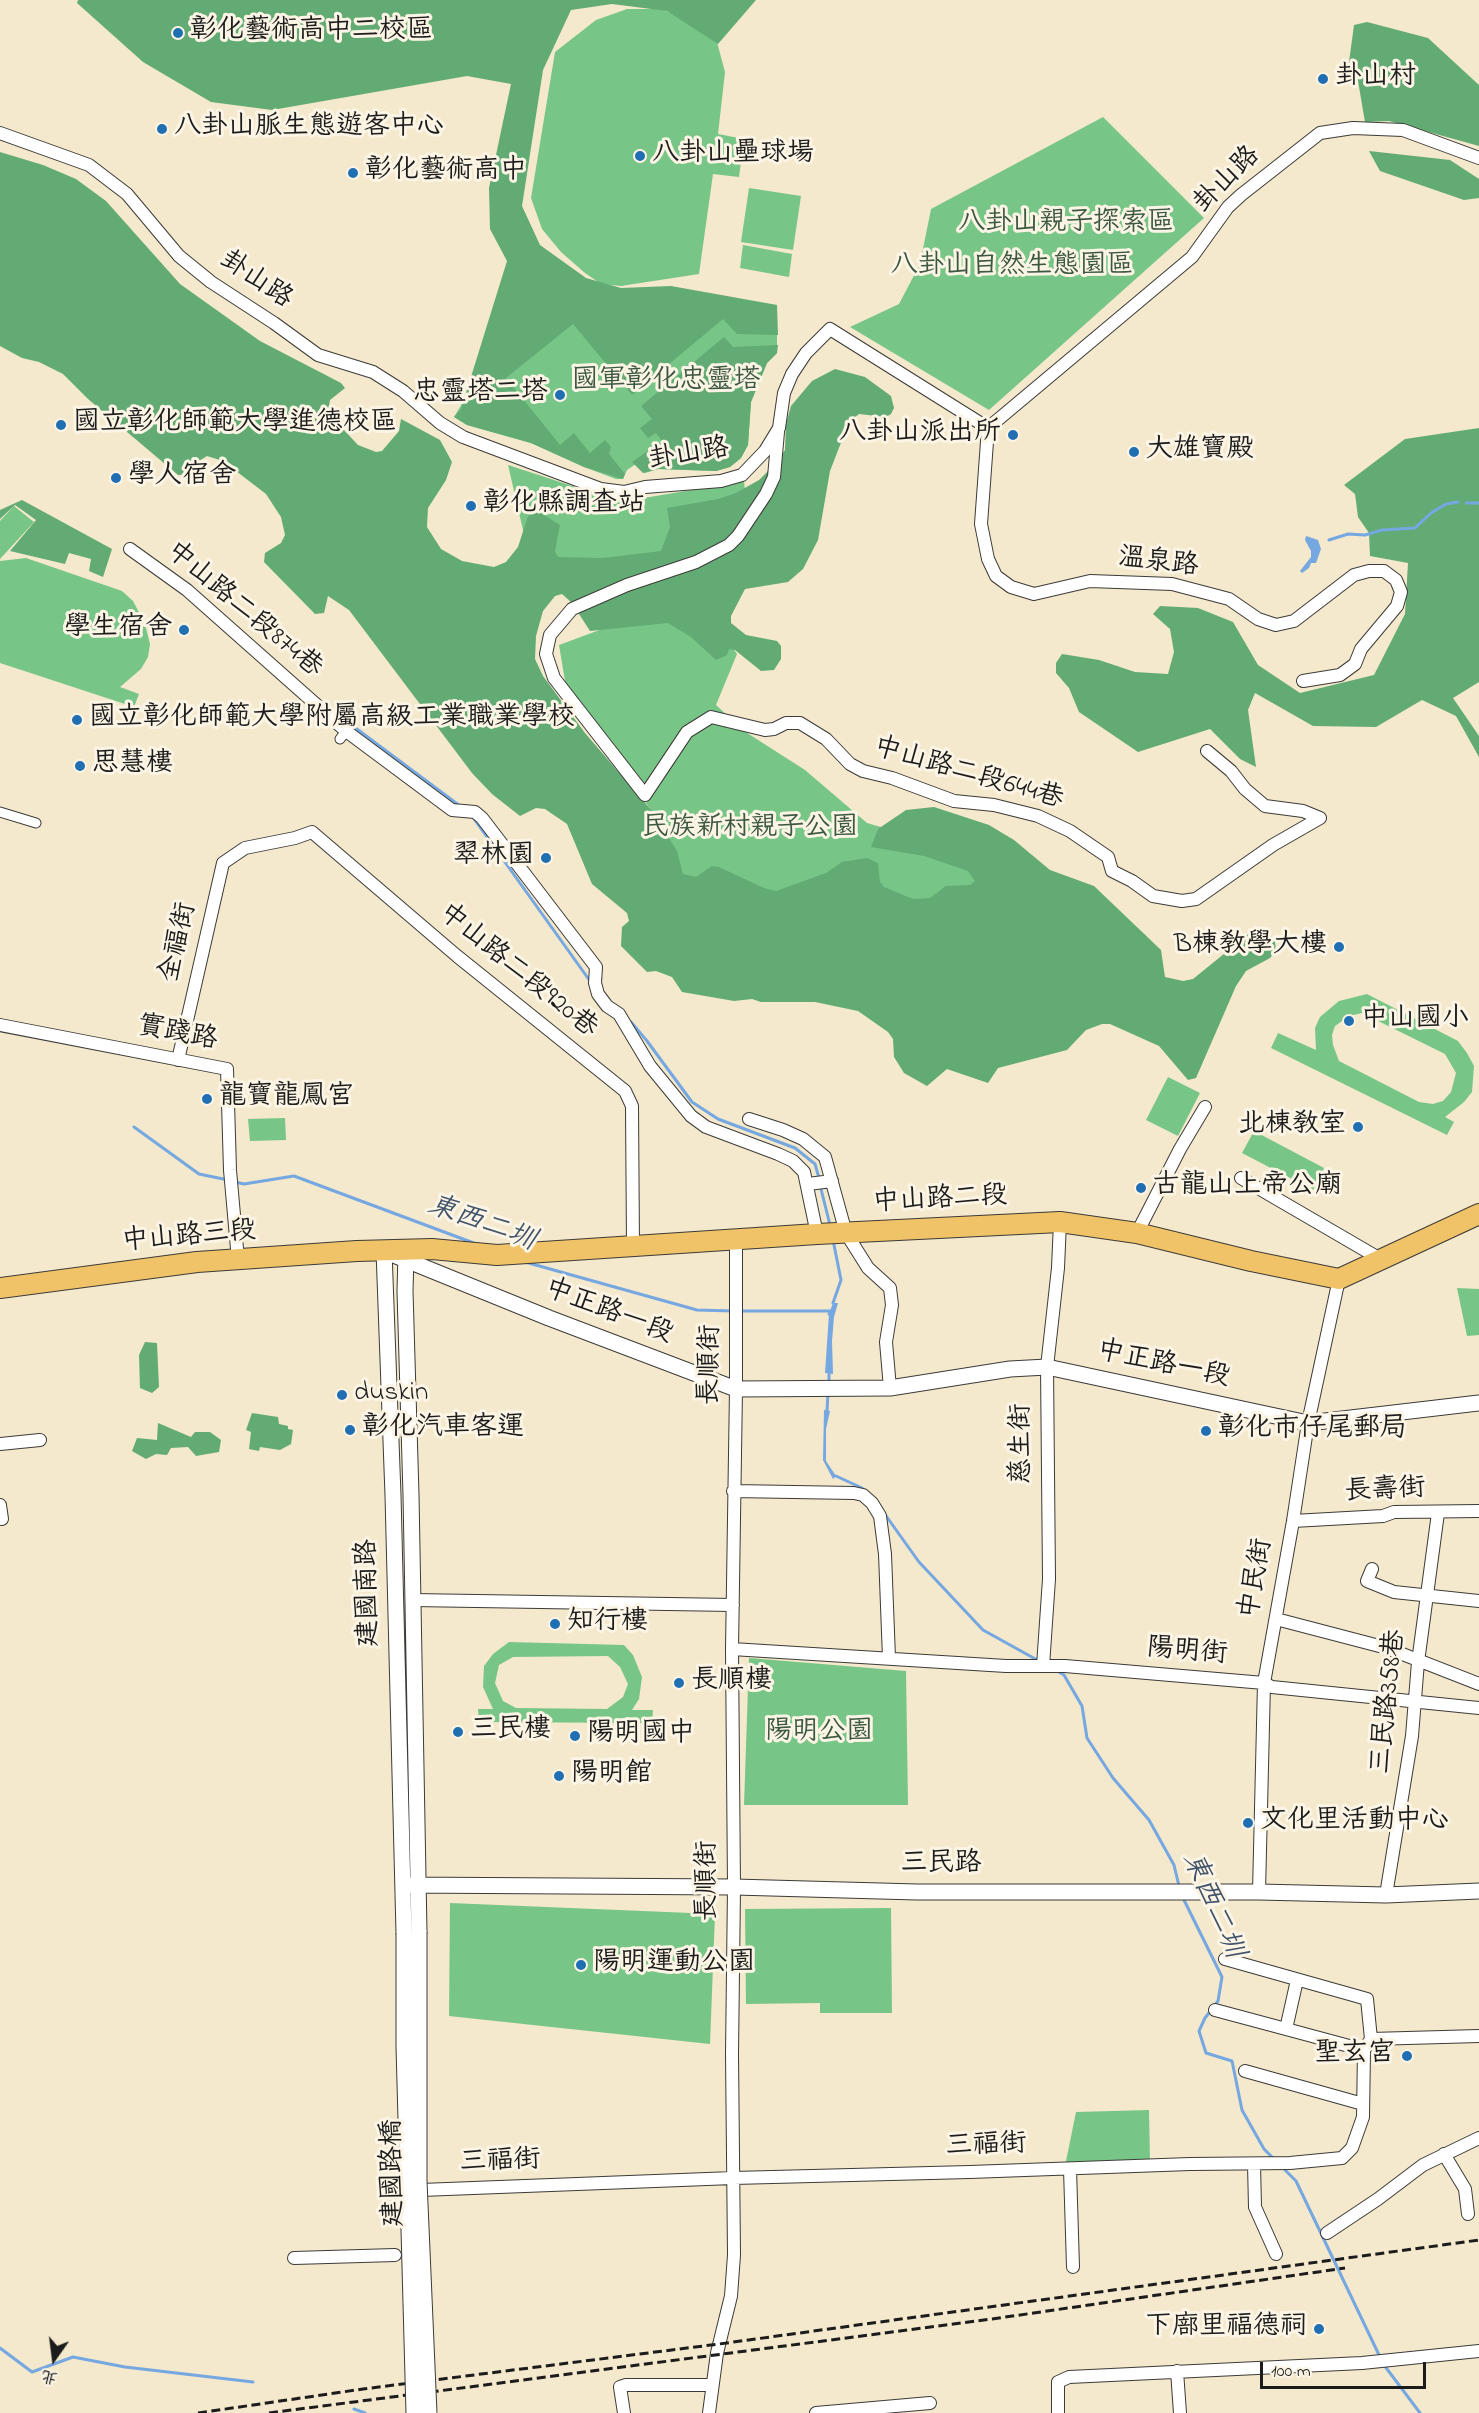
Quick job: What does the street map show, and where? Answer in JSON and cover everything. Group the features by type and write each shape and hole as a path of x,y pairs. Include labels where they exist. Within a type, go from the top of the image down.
{"main road":[{"path":"1339,1279 1479,1214"},
{"name":"中山路二段","path":"384,1251 406,1256 432,1249 505,1255 1060,1222 1137,1233 1251,1261 1339,1279"},
{"name":"中山路三段","path":"0,1288 135,1270 238,1260 384,1251"}],"street":[{"name":"卦山路","path":"0,133 89,165 126,194 179,256 211,282 318,355 373,372 403,391 440,423 463,437 601,489 624,492 645,487 721,481 742,475 765,451 779,428 783,393 792,374 806,353 830,330 988,428 1192,257 1228,207 1320,133 1353,128 1403,130 1479,158"},
{"name":"中山路二段644巷","path":"779,428 774,477 766,495 729,546 696,562 627,585 572,609 550,635 546,654 554,678 645,795 687,732 711,717 765,730 774,729 786,723 800,723 826,739 850,764 863,771 892,778 954,801 994,805 1038,816 1070,831 1108,857 1112,871 1132,881 1153,896 1182,901 1196,899 1273,845 1320,818 1303,811 1265,806 1245,789 1231,771 1207,751"},
{"name":"溫泉路","path":"988,428 981,524 988,560 996,576 1011,587 1034,594 1090,581 1172,584 1229,599 1258,619 1276,625 1294,621 1354,575 1369,571 1384,572 1396,580 1401,592 1397,606 1361,649 1354,664 1340,675 1303,681"},
{"name":"中山路二段874巷","path":"130,549 187,590 343,735 443,804 457,811 475,812 482,818 596,967 595,978 598,994 607,1006 619,1014 650,1066 691,1116 706,1127 793,1161 804,1172 831,1234"},
{"path":"0,812 36,823"},
{"name":"中山路二段920巷","path":"245,848 295,838 312,832 457,956 625,1091 632,1106 633,1246"},
{"name":"全福街","path":"178,1060 222,863 245,848"},
{"name":"實踐路","path":"0,1025 227,1069 230,1170 238,1260"},
{"path":"1137,1233 1180,1149 1205,1107"},
{"path":"749,1119 803,1139 825,1157 832,1180 831,1234 890,1288 892,1305 886,1342 890,1388"},
{"path":"1241,1178 1382,1260"},
{"path":"808,1184 832,1180"},
{"name":"慈生街","path":"1043,1666 1048,1579 1047,1367 1058,1268 1060,1222"},
{"name":"長順街","path":"709,2413 717,2353 731,2296 734,2256 732,1649 736,1240"},
{"name":"建國南路","path":"384,1251 412,1933"},
{"name":"中正路一段","path":"406,1256 736,1389 890,1388 1010,1369 1047,1367 1308,1423 1479,1403"},
{"name":"建國南路","path":"406,1256 412,1600 410,1885"},
{"name":"中民街","path":"1259,1892 1264,1683 1308,1423 1339,1279"},
{"path":"0,1444 40,1440"},
{"path":"733,1491 854,1493 863,1495 872,1503 880,1516 885,1554 888,1658"},
{"path":"0,1505 2,1519"},
{"name":"長壽街","path":"1293,1521 1383,1516 1394,1512 1479,1511"},
{"name":"三民路358巷","path":"1386,1895 1402,1805 1416,1700 1425,1596 1438,1513"},
{"path":"1372,1569 1366,1581 1394,1592 1479,1601"},
{"path":"412,1600 733,1605"},
{"path":"1276,1619 1387,1648 1479,1684"},
{"name":"陽明街","path":"732,1649 1065,1666 1264,1683 1272,1687 1479,1708"},
{"name":"三民路","path":"410,1885 734,1887 917,1892 1259,1892 1386,1895 1479,1891"},
{"name":"建國路橋","path":"412,1933 404,2046 414,2413"},
{"name":"建國路橋","path":"412,1933 418,2181 429,2413"},
{"path":"1225,1959 1297,1980 1286,2029"},
{"name":"三福街","path":"395,2191 734,2178 1290,2163 1342,2158 1352,2148 1363,2117 1368,2044 1367,1999 1297,1980"},
{"path":"1215,2010 1286,2029 1368,2044 1479,2036"},
{"path":"1245,2071 1363,2104"},
{"path":"1326,2233 1378,2199 1423,2165 1479,2138"},
{"path":"1444,2154 1465,2189 1468,2214"},
{"path":"1254,2164 1255,2207 1275,2254"},
{"path":"1070,2169 1073,2267"},
{"path":"294,2258 395,2255"},
{"path":"1058,2413 1058,2382 1069,2378 1362,2363 1479,2351"},
{"path":"1177,2371 1180,2413"},
{"path":"624,2413 620,2387 626,2385 712,2385"},
{"path":"816,2413 930,2403"}],"green space":[{"path":"78,0 756,0 718,44 667,11 612,4 571,10 543,70 522,206 540,245 586,278 621,288 671,286 777,305 778,335 737,334 723,319 632,395 573,324 506,378 560,445 574,433 590,453 605,440 611,447 609,454 625,474 623,479 584,467 531,443 467,425 454,417 461,409 507,261 490,229 489,188 511,84 467,76 272,110 211,102 143,62 77,3"},
{"name":"八卦山壘球場","path":"627,9 660,9 691,19 717,42 725,72 718,134 744,139 739,177 713,174 699,274 621,286 601,284 561,252 542,229 531,198 555,52 596,20"},
{"path":"1367,22 1428,38 1479,85 1479,146 1389,121 1365,122 1357,75 1349,62 1354,25"},
{"name":"八卦山自然生態園區","path":"1103,117 1204,218 989,410 850,327 899,304 920,264 931,209"},
{"path":"1369,151 1450,160 1479,179 1479,198 1464,200 1380,171"},
{"path":"0,152 43,165 76,179 106,201 180,284 260,341 341,383 345,388 330,400 328,413 358,445 376,452 382,451 399,431 401,419 440,440 452,462 446,480 428,508 427,527 441,549 462,561 494,567 506,562 518,547 528,516 539,512 560,525 555,551 558,557 603,558 661,551 670,527 667,508 718,499 736,493 759,480 773,466 785,450 786,424 791,406 812,381 835,369 865,377 891,396 894,408 891,414 886,417 859,414 849,422 830,471 818,540 803,569 788,582 745,589 731,616 731,623 746,635 777,641 781,646 781,659 774,670 761,671 735,650 729,649 727,655 716,660 691,637 668,623 590,631 572,603 562,594 555,596 543,611 536,636 535,659 543,676 585,733 652,811 677,851 683,874 696,877 712,866 719,867 764,888 776,891 826,873 842,862 867,858 878,863 880,882 884,887 913,899 930,898 946,886 970,885 975,881 968,871 924,856 871,847 878,829 906,810 934,807 989,825 1014,840 1050,870 1094,886 1161,950 1165,977 1183,981 1193,979 1251,932 1270,934 1275,942 1276,951 1270,958 1246,971 1236,986 1196,1078 1188,1080 1159,1046 1110,1024 1102,1024 1086,1030 1067,1050 998,1068 988,1083 947,1069 927,1086 904,1073 894,1057 893,1039 888,1032 858,1011 815,1002 761,1002 752,999 734,1001 682,992 672,977 656,971 647,972 621,946 622,927 629,921 627,913 592,884 567,824 545,809 536,808 520,816 492,794 472,773 349,610 328,596 324,613 315,614 264,562 265,553 281,543 285,535 281,517 266,494 223,461 207,456 191,466 187,475 178,475 88,399 63,374 39,362 22,358 0,346"},
{"path":"749,188 801,196 793,250 741,242"},
{"path":"743,245 792,254 789,277 740,268"},
{"name":"國軍彰化忠靈塔","path":"529,291 777,305 777,353 767,363 751,402 748,445 741,458 730,467 716,471 658,469 645,473 636,464 627,470 623,479 616,479 531,443 467,425 454,417"},
{"path":"724,337 733,347 778,345 777,353 767,363 751,402 748,445 741,458 730,467 716,471 658,469 643,473 632,462 662,441 656,433 648,438 640,428 652,419 641,406"},
{"path":"1479,428 1479,682 1453,698 1479,736 1479,757 1456,716 1422,700 1376,727 1313,726 1255,693 1248,710 1256,767 1240,759 1210,729 1138,752 1079,712 1069,688 1056,673 1056,663 1062,654 1099,660 1135,672 1168,674 1174,652 1170,629 1153,614 1160,606 1198,608 1233,622 1258,665 1300,693 1374,675 1405,614 1408,563 1370,556 1369,533 1358,517 1355,494 1344,485 1405,439"},
{"path":"508,465 600,495 644,498 744,481 747,511 682,558 532,569"},
{"path":"22,500 112,549 103,577 89,571 91,559 69,553 65,564 10,551 36,520 15,505 0,519 0,510"},
{"path":"14,506 34,522 0,559 0,521"},
{"path":"26,558 122,591 133,601 145,624 150,644 148,657 141,669 120,687 139,694 134,707 0,663 0,561"},
{"name":"民族新村親子公園","path":"694,595 737,654 716,705 744,731 805,770 867,823 992,859 991,925 767,910 661,886 668,835 566,687 559,645"},
{"path":"1367,994 1458,1041 1474,1066 1472,1092 1464,1102 1445,1117 1454,1122 1447,1135 1271,1048 1278,1033 1316,1050 1315,1028 1320,1017 1339,1001","holes":["1362,1013 1445,1054 1456,1073 1451,1092 1443,1101 1433,1104 1419,1102 1339,1061 1332,1035 1335,1026 1349,1016"]},
{"path":"1168,1077 1200,1093 1178,1136 1146,1120"},
{"path":"285,1118 286,1140 250,1141 248,1119"},
{"path":"1254,1131 1324,1168 1313,1190 1242,1153"},
{"path":"1457,1288 1479,1289 1479,1335 1467,1336"},
{"path":"145,1342 157,1343 159,1387 152,1393 140,1388 139,1355"},
{"path":"252,1413 278,1417 279,1424 293,1430 291,1444 280,1450 260,1447 259,1451 249,1449 251,1432 246,1430"},
{"path":"158,1423 191,1437 195,1432 210,1432 221,1440 219,1452 196,1456 188,1447 171,1448 167,1455 156,1454 146,1459 132,1451 137,1438 157,1440"},
{"path":"509,1642 624,1645 633,1655 642,1677 639,1699 632,1710 653,1710 652,1723 479,1722 478,1709 493,1709 483,1687 484,1666 493,1654","holes":["608,1656 620,1667 628,1684 623,1697 607,1709 516,1708 503,1701 495,1683 499,1665 513,1657"]},
{"name":"陽明公園","path":"749,1658 906,1671 908,1805 744,1805"},
{"name":"陽明運動公園","path":"450,1903 715,1914 710,2044 449,2016"},
{"path":"891,1908 892,2013 820,2013 820,2003 746,2004 745,1909"},
{"path":"1149,2110 1150,2162 1065,2166 1076,2112"}],"water":[{"path":"1306,536 1318,540 1321,549 1316,563 1311,563 1309,568 1302,573 1300,571 1311,557 1311,551 1305,540"},
{"path":"833,1303 838,1303 832,1341 833,1374 825,1373 829,1314"},
{"path":"824,1410 830,1411 826,1429 826,1461 836,1476 833,1479 823,1460"}],"waterway":[{"path":"1329,540 1348,534 1365,535 1382,530 1415,528 1431,513 1446,504 1458,502"},
{"path":"1466,503 1479,503"},
{"path":"326,706 460,806"},
{"path":"472,816 590,981"},
{"path":"631,1022 692,1102 718,1119 795,1148 815,1164 819,1178"},
{"name":"東西二圳","path":"134,1127 199,1174 228,1180"},
{"name":"東西二圳","path":"235,1182 244,1184 294,1176 479,1245"},
{"path":"820,1185 830,1225"},
{"path":"833,1240 841,1280 833,1303"},
{"name":"東西二圳","path":"525,1262 697,1310 733,1311"},
{"name":"東西二圳","path":"740,1311 831,1311 829,1314"},
{"path":"829,1374 829,1384"},
{"path":"827,1411 828,1393"},
{"name":"東西二圳","path":"836,1476 866,1492"},
{"name":"東西二圳","path":"884,1513 919,1562 983,1630 1039,1661"},
{"name":"東西二圳","path":"1055,1670 1064,1675 1082,1706 1087,1738 1113,1778 1149,1820 1174,1865 1179,1886"},
{"name":"東西二圳","path":"1183,1898 1222,1977 1218,2001 1205,2018 1199,2031 1206,2053 1232,2061 1242,2110 1264,2149 1275,2160"},
{"name":"東西二圳","path":"1281,2166 1296,2181 1380,2357"},
{"path":"0,2348 32,2372 73,2357 125,2367 253,2382"},
{"name":"東西二圳","path":"1384,2365 1420,2413"},
{"path":"354,2409 365,2413"}],"railway":[{"path":"198,2413 1479,2240"},
{"path":"269,2413 992,2319 1345,2268"}],"place":[{"name":"彰化藝術高中二校區","path":"178,33"},
{"name":"卦山村","path":"1323,79"},
{"name":"八卦山脈生態遊客中心","path":"162,129"},
{"name":"八卦山壘球場","path":"640,156"},
{"name":"彰化藝術高中","path":"353,173"},
{"name":"忠靈塔二塔","path":"560,395"},
{"name":"國立彰化師範大學進德校區","path":"61,425"},
{"name":"八卦山派出所","path":"1013,435"},
{"name":"大雄寶殿","path":"1134,452"},
{"name":"學人宿舍","path":"116,478"},
{"name":"彰化縣調查站","path":"471,506"},
{"name":"學生宿舍","path":"184,630"},
{"name":"國立彰化師範大學附屬高級工業職業學校","path":"77,720"},
{"name":"思慧樓","path":"80,766"},
{"name":"翠林園","path":"546,858"},
{"name":"B棟教學大樓","path":"1339,947"},
{"name":"中山國小","path":"1349,1021"},
{"name":"龍寶龍鳳宮","path":"207,1099"},
{"name":"北棟教室","path":"1358,1127"},
{"name":"古龍山上帝公廟","path":"1141,1188"},
{"name":"duskin","path":"342,1395"},
{"name":"彰化汽車客運","path":"350,1430"},
{"name":"彰化市仔尾郵局","path":"1206,1431"},
{"name":"知行樓","path":"555,1624"},
{"name":"長順樓","path":"679,1683"},
{"name":"三民樓","path":"458,1732"},
{"name":"陽明國中","path":"575,1736"},
{"name":"陽明館","path":"559,1776"},
{"name":"文化里活動中心","path":"1248,1823"},
{"name":"陽明運動公園","path":"581,1965"},
{"name":"聖玄宮","path":"1407,2056"},
{"name":"下廍里福德祠","path":"1319,2329"}],"park label":[{"name":"八卦山親子探索區","path":"1066,225"}]}
